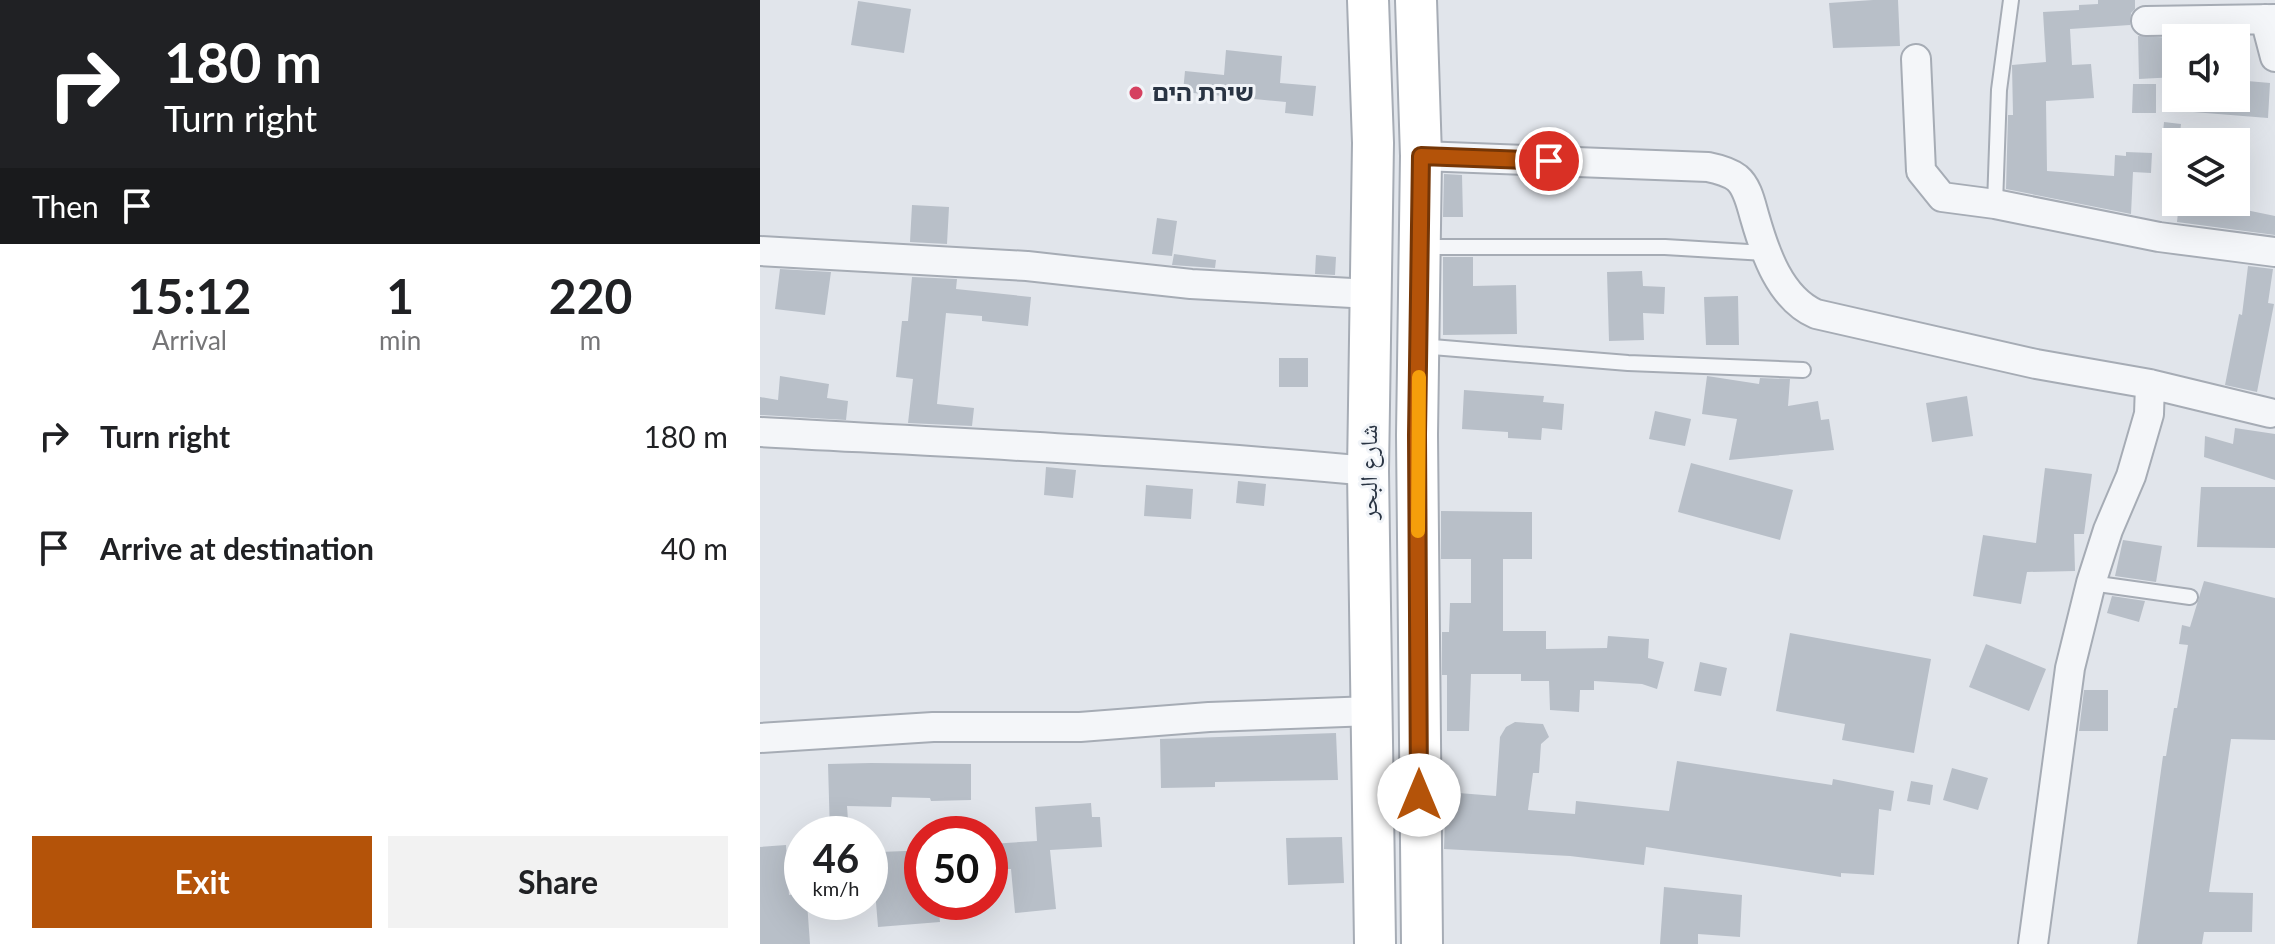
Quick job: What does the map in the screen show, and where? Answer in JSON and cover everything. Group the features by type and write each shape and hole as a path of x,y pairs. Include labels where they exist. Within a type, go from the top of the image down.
{"main road":[{"name":"شارع البحر","path":"1368,0 1373,143 1368,471 1375,944"},
{"name":"شارع البحر","path":"1416,0 1422,247 1417,451 1422,944"}],"street":[{"path":"2146,21 2270,19 2275,57"},
{"path":"1916,59 1921,171 1942,197 1995,204 2159,237 2275,252"},
{"path":"1421,156 1708,167 1724,171 1739,180 1748,194 1765,253 1800,307 1816,314 2036,364 2150,384 2270,413"},
{"path":"760,251 1027,266 1191,284 1370,294"},
{"path":"2033,944 2070,668 2091,583 2108,530 2131,476 2149,414 2150,384"},
{"path":"760,432 1056,447 1368,471"},
{"path":"760,738 933,727 1080,727 1209,717 1372,711"}],"lane":[{"path":"1995,204 1999,90 2011,0"},
{"path":"1422,247 1665,247 1765,253"},
{"path":"1420,346 1628,363 1803,370"},
{"path":"2091,583 2190,597"}],"building":[{"path":"1898,0 1900,46 1833,48 1829,3"},
{"path":"2098,0 2135,0 2135,9 2131,13 2130,25 2070,29 2072,65 2091,64 2094,98 2046,101 2047,171 2114,176 2115,155 2126,156 2126,152 2152,153 2151,173 2133,172 2131,214 2006,189 2008,115 2013,115 2012,65 2046,62 2043,12 2079,10 2079,5 2098,4"},
{"path":"858,1 911,9 904,53 851,45"},
{"path":"2138,36 2162,37 2162,78 2139,79"},
{"path":"1226,50 1282,56 1280,83 1316,86 1313,116 1285,113 1286,102 1183,92 1185,71 1224,75"},
{"path":"2250,81 2270,83 2268,118 2193,112 2250,112"},
{"path":"2133,84 2156,84 2156,113 2132,113"},
{"path":"2164,122 2181,124 2181,128 2163,128"},
{"path":"1444,174 1462,175 1463,217 1443,217"},
{"path":"912,205 949,207 947,244 910,242"},
{"path":"2250,211 2275,216 2275,235 2177,222 2178,216 2250,216"},
{"path":"1157,218 1177,221 1172,256 1152,254"},
{"path":"1174,254 1216,260 1215,268 1172,265"},
{"path":"1316,255 1336,257 1335,275 1315,274"},
{"path":"1443,257 1473,257 1473,286 1516,285 1517,334 1443,335"},
{"path":"2248,266 2273,269 2268,303 2274,304 2257,392 2225,385 2239,314 2242,315"},
{"path":"780,269 831,272 825,315 775,309"},
{"path":"1642,271 1643,286 1665,287 1664,314 1643,313 1644,340 1609,341 1607,272"},
{"path":"912,277 957,279 956,289 1031,297 1028,326 982,321 982,316 946,313 937,404 974,408 972,426 908,423 913,379 896,377 902,321 908,321"},
{"path":"1738,296 1739,345 1706,345 1704,297"},
{"path":"1279,358 1308,358 1308,387 1279,387"},
{"path":"780,376 829,384 827,398 848,401 846,420 760,415 760,397 778,400"},
{"path":"1707,376 1759,384 1760,378 1790,379 1788,406 1818,401 1821,420 1829,419 1834,450 1729,460 1737,419 1702,414"},
{"path":"1464,390 1544,396 1543,402 1564,404 1562,430 1542,428 1541,440 1508,438 1508,432 1462,429"},
{"path":"1967,396 1973,436 1932,442 1926,403"},
{"path":"1655,411 1691,419 1685,446 1649,439"},
{"path":"2235,428 2275,434 2275,480 2204,457 2205,436 2233,444"},
{"path":"1691,463 1793,490 1780,540 1678,512"},
{"path":"1046,467 1076,470 1073,498 1044,495"},
{"path":"2045,468 2092,474 2084,534 2074,534 2075,571 2027,572 2021,604 1973,596 1983,535 2036,543"},
{"path":"1238,481 1266,484 1264,506 1236,503"},
{"path":"1146,485 1193,489 1191,519 1144,516"},
{"path":"2201,487 2275,487 2275,548 2197,547"},
{"path":"1441,511 1532,512 1532,559 1503,559 1503,631 1546,631 1546,649 1607,648 1608,636 1649,639 1648,658 1664,662 1657,689 1642,684 1594,681 1594,690 1580,690 1579,712 1550,710 1549,681 1521,681 1521,674 1471,674 1469,731 1447,731 1447,675 1442,675 1442,632 1449,632 1450,603 1471,603 1471,559 1441,559"},
{"path":"2123,540 2162,546 2156,582 2115,576"},
{"path":"2204,581 2275,598 2275,740 2231,739 2209,892 2253,893 2252,932 2204,932 2202,944 2137,944 2163,756 2166,756 2174,708 2177,708 2188,645 2179,644 2182,625 2190,627"},
{"path":"2112,596 2145,601 2139,622 2107,613"},
{"path":"1790,633 1931,659 1914,753 1842,740 1845,724 1776,711"},
{"path":"1986,644 2046,669 2029,711 1969,687"},
{"path":"1700,662 1727,668 1721,696 1694,691"},
{"path":"2084,690 2108,690 2108,731 2079,731"},
{"path":"1515,722 1543,724 1549,737 1541,744 1539,773 1533,773 1528,810 1575,814 1576,801 1669,811 1677,761 1832,785 1833,779 1894,791 1891,811 1879,809 1874,875 1841,873 1841,877 1646,847 1644,865 1570,856 1444,849 1446,792 1496,796 1500,737 1506,727"},
{"path":"1336,733 1338,780 1215,782 1215,787 1161,788 1160,739"},
{"path":"828,764 971,764 971,800 931,801 930,798 892,797 891,807 847,806 848,816 829,816"},
{"path":"1952,768 1988,778 1978,810 1943,800"},
{"path":"1911,781 1933,785 1930,805 1907,801"},
{"path":"1091,803 1092,817 1100,817 1102,847 1050,850 1056,909 1015,913 1011,869 1008,869 1008,843 1037,841 1035,807"},
{"path":"1342,837 1344,883 1288,885 1286,838"},
{"path":"784,845 784,920 808,920 810,944 760,944 760,847"},
{"path":"904,851 904,920 940,922 878,927 877,920 888,920 888,852"},
{"path":"1664,887 1742,895 1740,937 1698,934 1698,944 1660,944"}],"slow traffic":[{"path":"1418,531 1419,377"}],"place":[{"name":"שירת הים","path":"1136,93"}],"route":[{"path":"1419,795 1417,435 1421,156 1549,161"}]}
